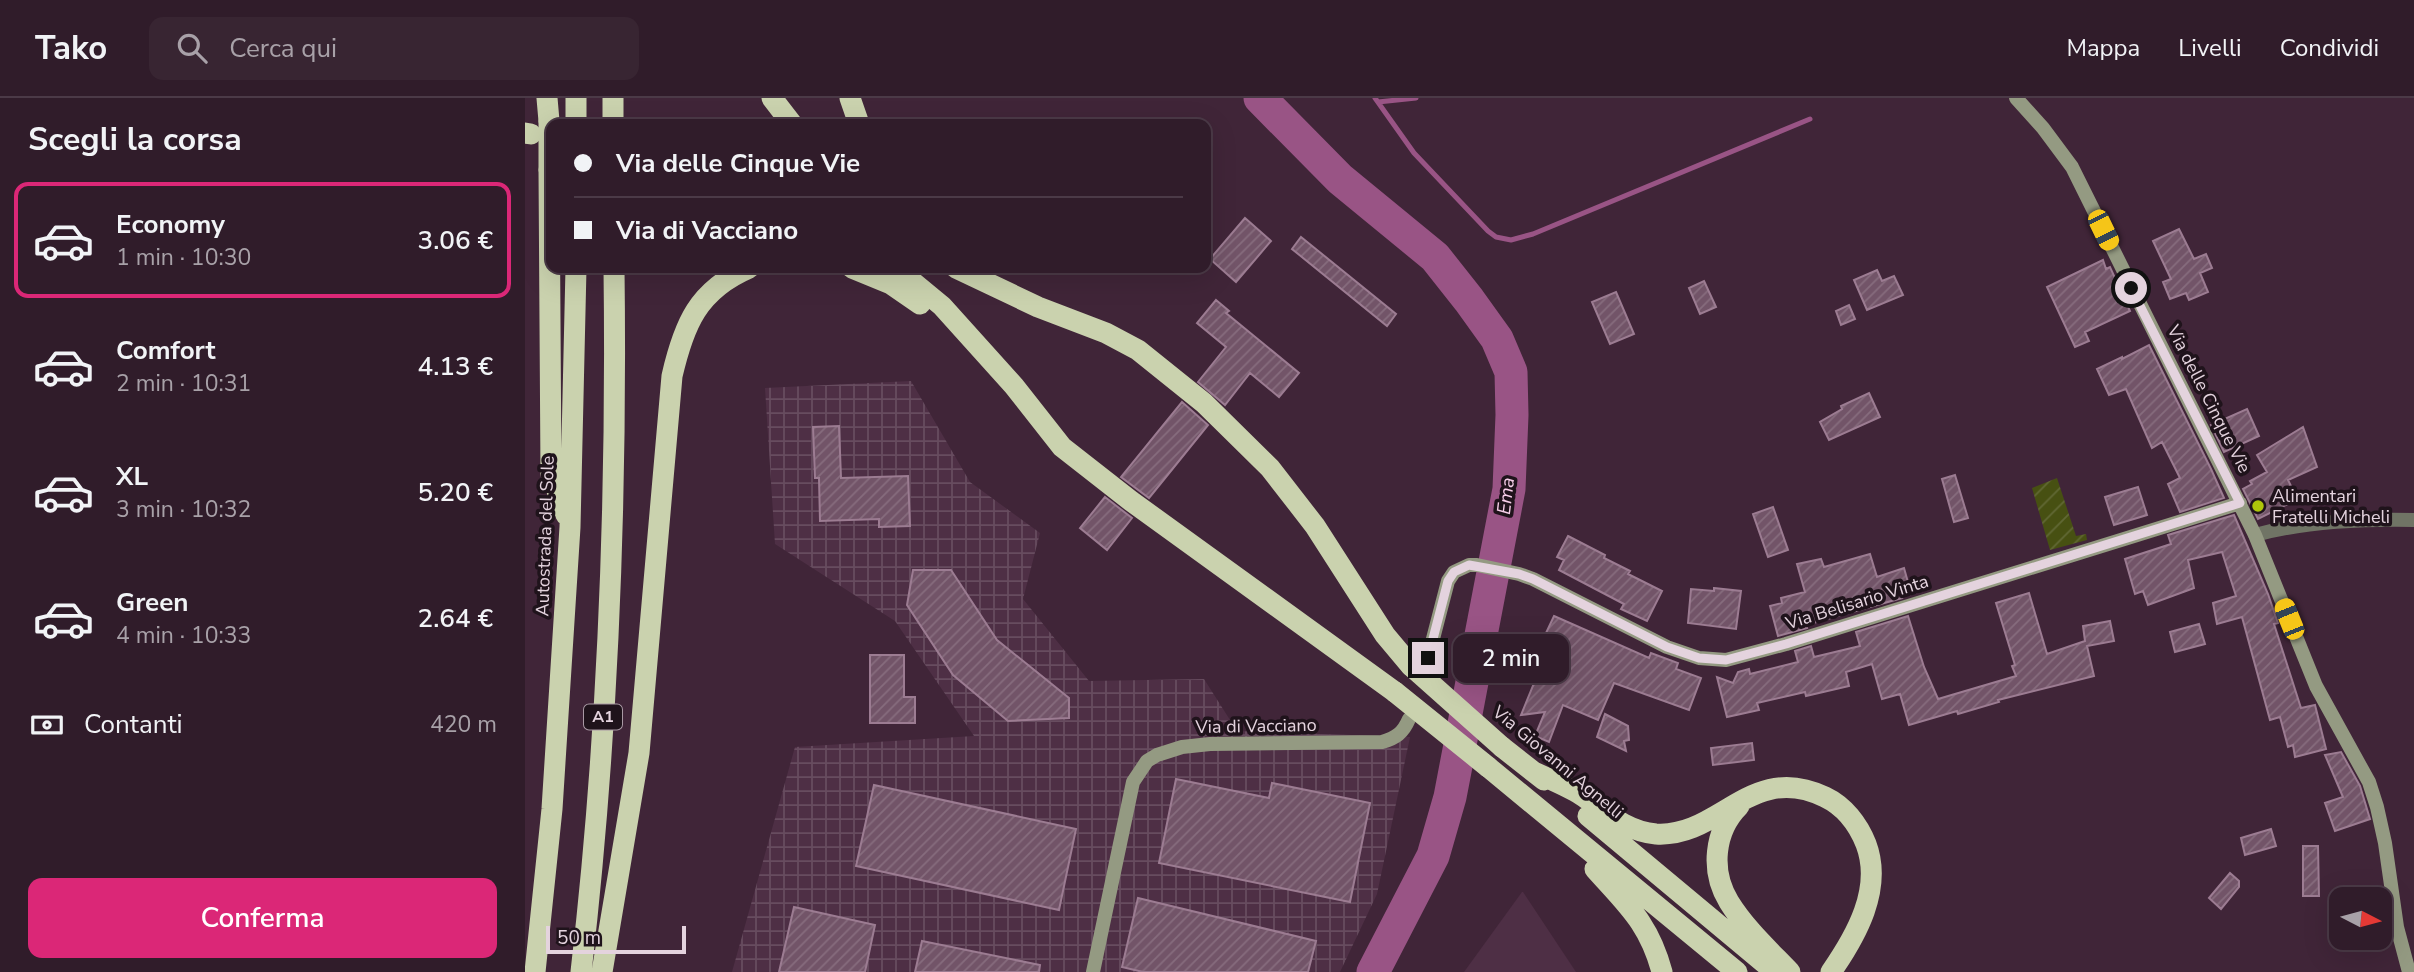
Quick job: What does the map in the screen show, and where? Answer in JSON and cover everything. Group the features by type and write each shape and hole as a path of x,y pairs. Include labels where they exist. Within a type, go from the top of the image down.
{"highway":[{"path":"547,98 549,119"},
{"path":"576,98 576,119"},
{"path":"613,98 613,119"},
{"path":"772,98 788,119"},
{"path":"850,98 857,119"},
{"path":"550,273 551,474 570,527"},
{"name":"Autostrada del Sole","path":"535,972 552,809 570,527 576,273"},
{"name":"A1","path":"580,972 596,838 605,698 614,462 614,273"},
{"path":"602,972 639,753 672,376 679,344 701,300 737,273"},
{"path":"864,273 891,284 970,338"},
{"path":"902,273 942,306 1014,386 1062,447 1131,501 1395,692 1737,972"},
{"path":"967,273 1038,307"},
{"path":"990,273 1038,307"},
{"name":"Via Giovanni Agnelli","path":"1038,307 1106,333 1137,350 1204,402 1270,468 1315,526 1385,635 1420,662 1502,747 1772,965"},
{"path":"1534,772 1580,795 1616,821 1654,834 1688,830 1763,791 1789,787 1815,792 1838,805 1863,837 1870,865 1870,886 1856,933 1831,972"},
{"path":"1748,797 1722,827 1718,841 1718,869 1728,900 1758,940 1772,965 1790,972"},
{"path":"1552,820 1646,927 1662,972"}],"street":[{"name":"Via delle Cinque Vie","path":"2016,98 2072,167 2240,503 2316,686 2369,782 2378,807 2397,928 2409,972"},
{"name":"Via Belisario Vinta","path":"1420,662 1448,581 1461,567 1477,565 1519,574 1667,647 1699,658 1726,660 1799,640 2240,503"},
{"path":"2255,535 2279,528 2309,525 2375,519 2414,520"},
{"name":"Via di Vacciano","path":"1093,972 1133,782 1147,761 1170,750 1210,744 1382,742 1395,738 1409,719"}],"shaded area":[{"path":"911,381 970,482 1040,533 1023,599 1089,681 1204,679 1237,731 1410,737 1377,894 1340,972 732,972 795,747 974,736 895,621 775,544 765,388"},
{"path":"1522,892 1576,972 1464,972"}],"green space":[{"path":"2057,478 2076,536 2086,534 2087,540 2050,550 2032,488"}],"building":[{"path":"1245,218 1271,241 1236,282 1211,258"},
{"path":"2179,229 2194,259 2206,254 2212,268 2200,273 2208,292 2189,300 2186,293 2170,299 2163,282 2171,279 2153,241"},
{"path":"1301,237 1396,314 1387,326 1292,249"},
{"path":"2103,260 2106,269 2110,267 2130,311 2085,332 2089,341 2075,347 2047,287"},
{"path":"1877,270 1882,281 1894,276 1903,295 1867,310 1854,280"},
{"path":"1704,281 1716,307 1700,314 1689,288"},
{"path":"1616,292 1634,334 1610,344 1592,302"},
{"path":"1216,300 1229,311 1226,313 1299,373 1279,397 1250,373 1225,405 1198,382 1226,347 1197,323"},
{"path":"1849,305 1855,319 1841,325 1836,311"},
{"path":"2149,345 2224,498 2180,512 2168,484 2180,478 2162,442 2152,448 2126,389 2109,395 2097,369"},
{"path":"1869,393 1880,417 1829,440 1820,422 1842,409 1841,406"},
{"path":"1182,402 1208,425 1149,498 1121,477"},
{"path":"2247,409 2259,436 2224,452 2211,425"},
{"path":"839,426 841,478 908,476 910,526 879,527 879,519 820,521 819,478 815,478 813,427"},
{"path":"2303,427 2317,467 2288,480 2294,492 2285,497 2288,504 2258,519 2243,489 2252,484 2250,481 2267,472 2257,455"},
{"path":"1955,475 1968,518 1954,522 1942,479"},
{"path":"2138,487 2147,515 2114,525 2105,497"},
{"path":"1105,497 1132,518 1107,550 1080,528"},
{"path":"1773,507 1788,550 1768,557 1753,514"},
{"path":"2234,515 2268,594 2278,623 2274,624 2301,708 2315,705 2326,749 2295,757 2293,745 2288,747 2280,717 2270,720 2242,617 2217,624 2213,603 2236,596 2222,552 2188,560 2194,588 2148,605 2143,591 2135,594 2125,559 2171,544 2168,535"},
{"path":"1568,536 1605,555 1604,558 1630,571 1628,574 1662,591 1647,621 1621,609 1624,604 1559,570 1564,560 1557,557"},
{"path":"1870,554 1877,577 1904,568 1911,593 1778,636 1770,606 1782,603 1781,598 1805,592 1797,564 1821,559 1824,567"},
{"path":"913,570 951,570 997,640 1069,698 1069,718 1008,721 953,675 907,605"},
{"path":"1714,588 1741,591 1736,629 1688,623 1691,589 1714,591"},
{"path":"2029,593 2047,654 2085,641 2083,626 2110,621 2114,641 2087,646 2094,676 1909,725 1900,694 1882,699 1872,664 1846,672 1849,686 1757,703 1759,710 1727,717 1717,677 1733,683 1738,672 1749,669 1750,674 1798,662 1795,651 1811,646 1814,657 1860,646 1856,632 1908,616 1924,667 1938,699 2016,676 1996,603"},
{"path":"1554,616 1649,658 1651,653 1678,663 1676,669 1701,678 1689,710 1614,683 1598,720 1563,705 1549,742 1535,736 1545,712 1521,715 1546,654 1538,650"},
{"path":"2199,624 2205,644 2175,652 2170,632"},
{"path":"870,655 904,655 904,697 915,697 915,723 870,723"},
{"path":"1605,714 1628,726 1629,740 1624,741 1626,751 1597,737"},
{"path":"1752,743 1754,760 1713,765 1711,748"},
{"path":"2341,752 2360,786 2370,819 2335,831 2325,803 2343,797 2325,755"},
{"path":"1176,779 1269,798 1272,783 1370,803 1350,902 1159,863"},
{"path":"874,785 1076,829 1059,910 856,866"},
{"path":"2271,829 2276,846 2245,855 2241,838"},
{"path":"2303,846 2318,846 2319,896 2303,896"},
{"path":"2230,873 2239,881 2239,887 2221,909 2209,898"},
{"path":"1138,898 1316,941 1308,972 1143,972 1122,967"},
{"path":"794,907 875,925 865,972 779,972"},
{"path":"922,941 1040,965 1039,972 915,972"}],"waterway":[{"name":"Ema","path":"1260,98 1340,179 1435,257 1497,339 1511,372 1509,489 1450,797 1433,856 1373,972"},
{"path":"1375,98 1414,153 1488,231 1496,237 1511,240 1533,234 1810,119"},
{"path":"1378,102 1416,98"}],"place":[{"name":"Alimentari Fratelli Micheli","path":"2258,506"}],"route":[{"path":"1428,658 1448,581 1454,572 1469,565 1533,579 1689,656 1726,660 1786,644 2240,503 2131,288"}]}
